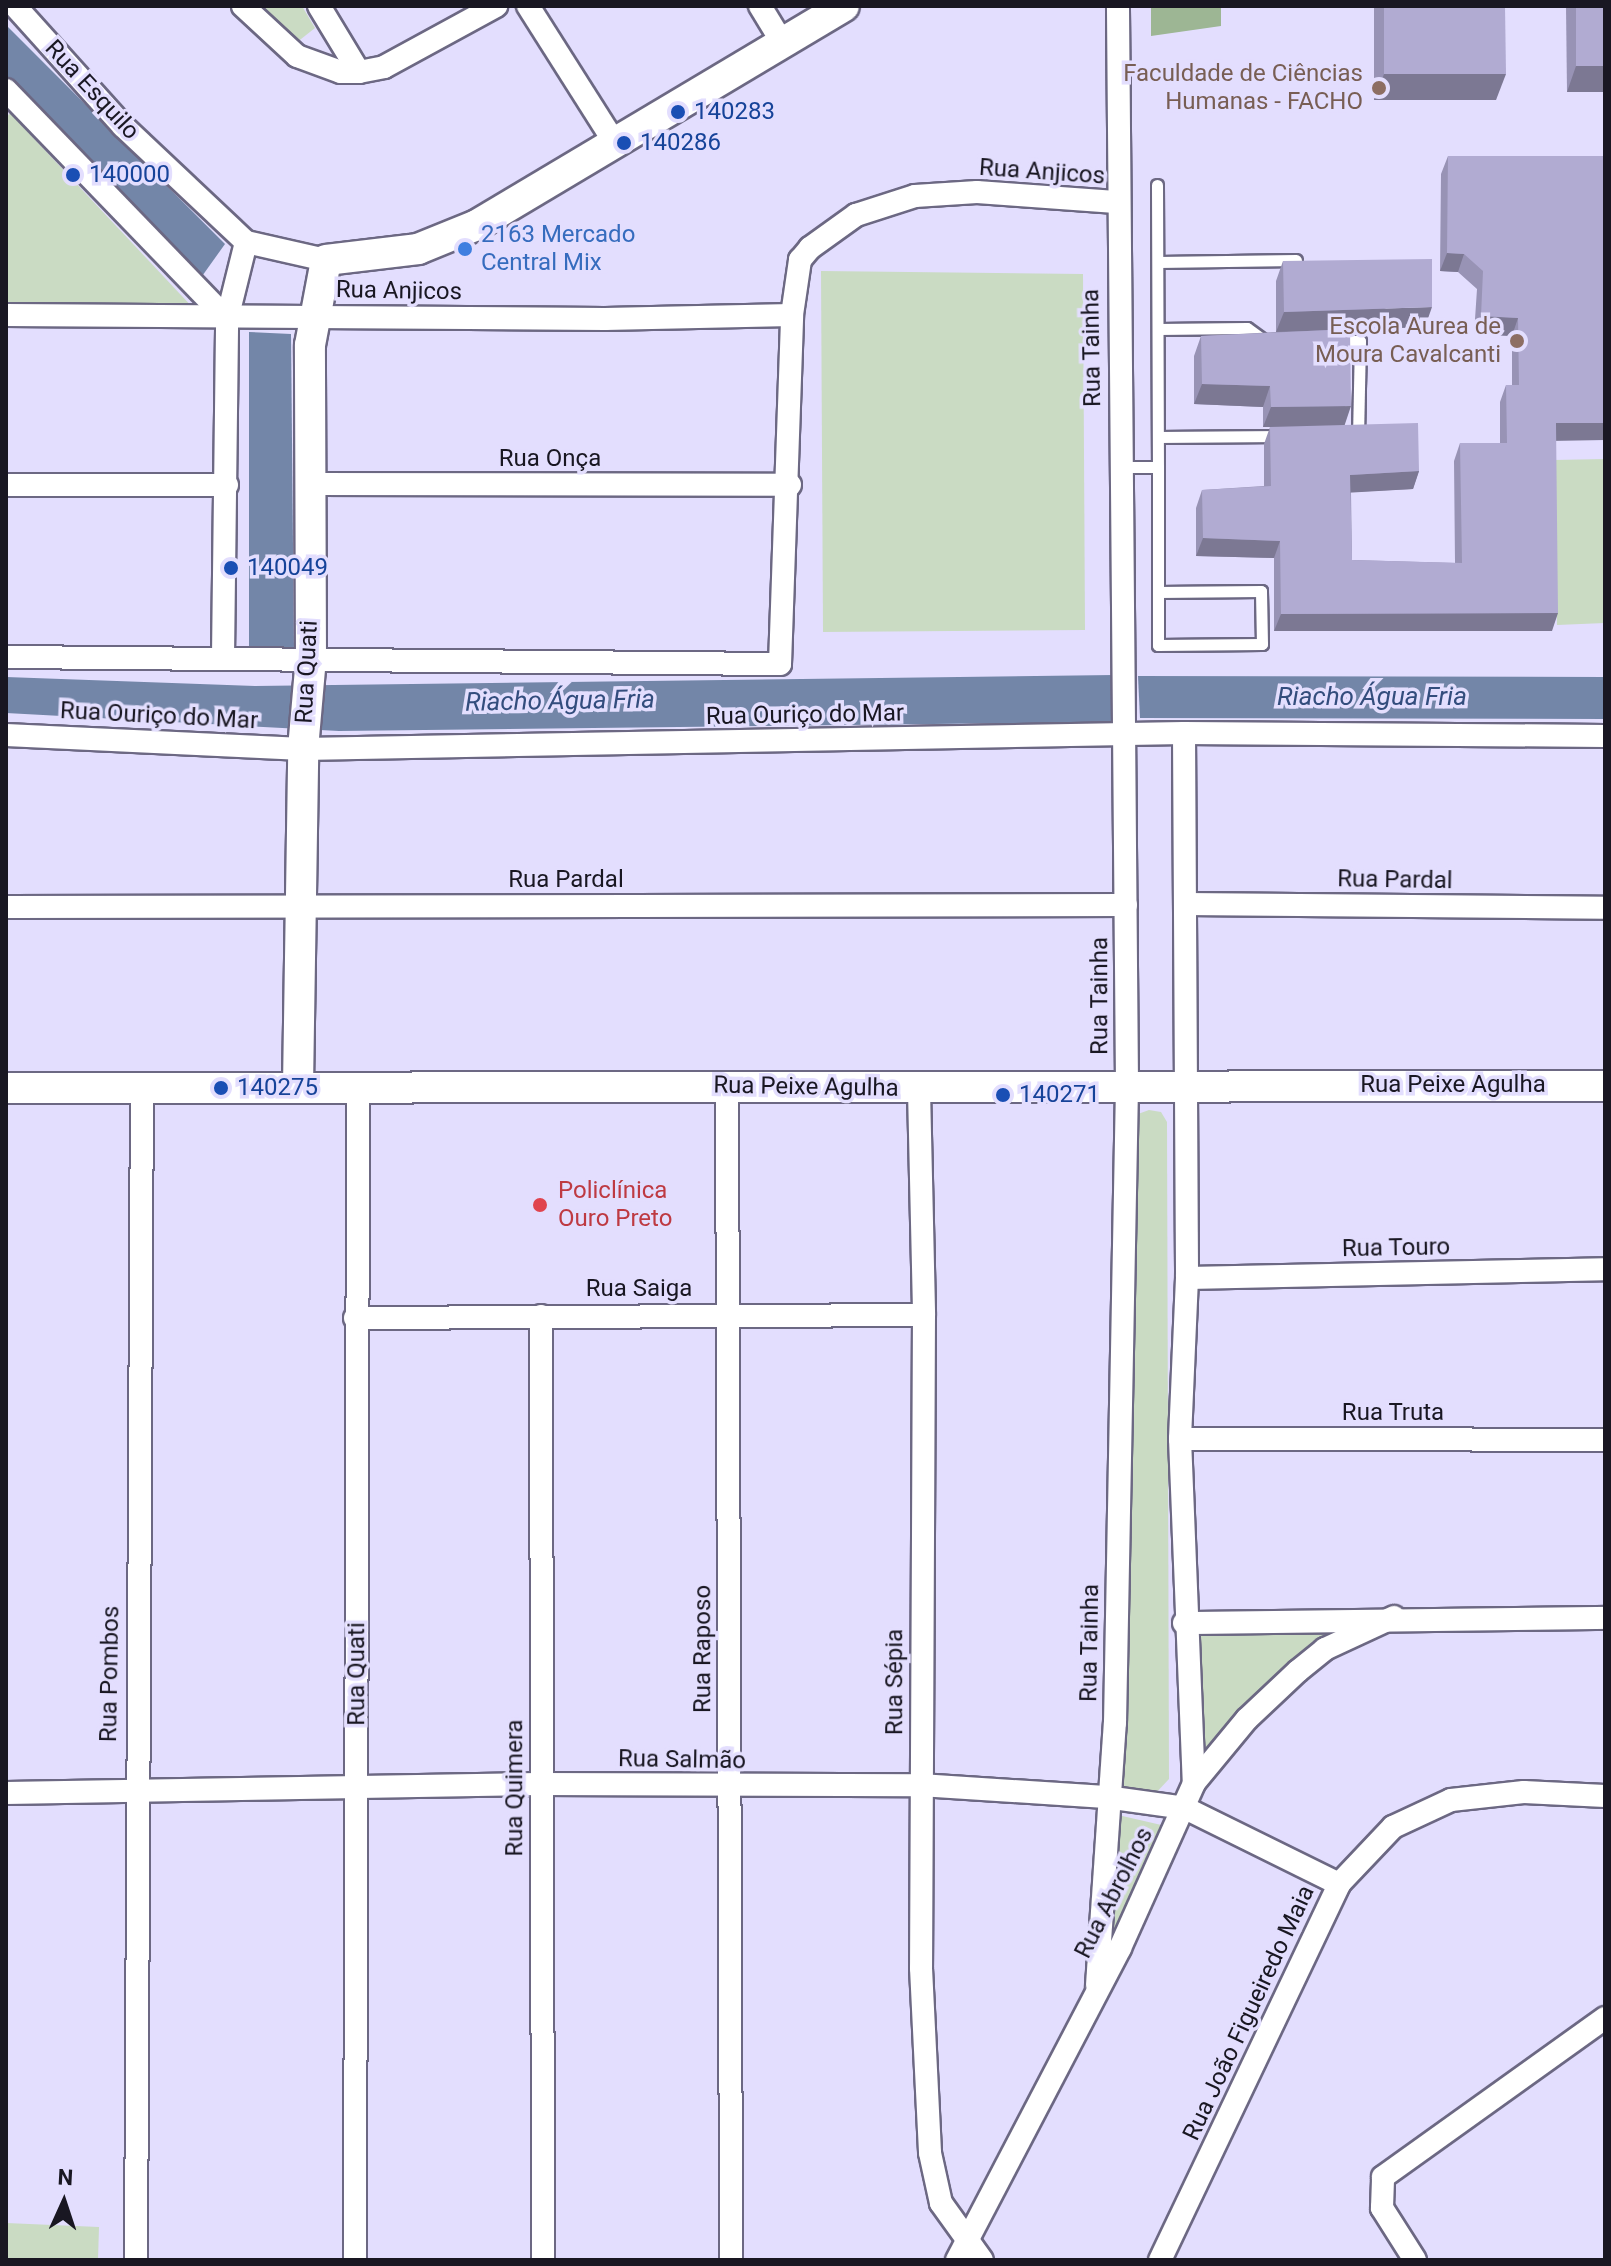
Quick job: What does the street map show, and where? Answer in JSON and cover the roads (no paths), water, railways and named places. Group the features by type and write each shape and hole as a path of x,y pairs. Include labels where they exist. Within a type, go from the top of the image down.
{"street":[{"name":"Rua Esquilo","path":"15,6 123,126 246,242"},
{"path":"243,6 297,56 341,72 384,67 496,6"},
{"path":"319,6 359,72"},
{"path":"528,6 615,143"},
{"path":"760,6 782,42"},
{"path":"223,657 227,319 246,242 326,260 418,249 477,225 844,6"},
{"name":"Rua Tainha","path":"1097,1985 1106,1797 1115,1723 1127,1084 1116,202 1118,6"},
{"path":"9,98 227,319"},
{"name":"Rua Anjicos","path":"309,660 780,664 790,485 792,315 800,260 824,234 856,215 915,196 977,192 1116,202"},
{"name":"Rua Quati","path":"298,1086 303,742 309,660 313,316 326,260"},
{"name":"Rua Anjicos","path":"6,315 227,319 792,315"},
{"name":"Rua Onça","path":"310,484 790,485"},
{"path":"6,485 227,485"},
{"path":"6,657 309,660"},
{"name":"Rua Ouriço do Mar","path":"6,735 303,742 1124,730 1605,736"},
{"path":"1184,733 1187,1278 1180,1439 1184,1623 1194,1783"},
{"name":"Rua Pardal","path":"1185,904 1605,908"},
{"name":"Rua Pardal","path":"6,907 1126,905"},
{"name":"Rua Peixe Agulha","path":"6,1088 727,1085 919,1090 1127,1084 1605,1086"},
{"name":"Rua Raposo","path":"727,1085 731,2260"},
{"name":"Rua Quati","path":"355,2260 358,1791 355,1318 358,1088"},
{"name":"Rua Pombos","path":"136,2260 135,1793 142,1089"},
{"name":"Rua Sépia","path":"919,1090 924,1315 920,1785 930,2153 941,2203 969,2254"},
{"name":"Rua Touro","path":"1187,1278 1605,1269"},
{"name":"Rua Saiga","path":"355,1318 924,1315"},
{"name":"Rua Quimera","path":"541,1316 543,2260"},
{"name":"Rua Truta","path":"1180,1439 1605,1440"},
{"name":"Rua Abrolhos","path":"969,2254 1097,1985 1120,1948 1194,1783 1247,1719 1325,1649 1394,1617"},
{"name":"Rua Abrolhos","path":"1184,1623 1394,1617 1605,1618"},
{"name":"Rua Salmão","path":"6,1793 358,1791 540,1784 729,1787 920,1785 1106,1797 1185,1808 1339,1884"},
{"name":"Rua João Figueiredo Maia","path":"1160,2260 1339,1884 1393,1827 1451,1800 1524,1792 1605,1796"},
{"path":"1415,2260 1382,2208 1380,2184 1395,2163 1605,2018"}],"lane":[{"path":"1157,185 1158,645 1262,644 1261,591 1158,592"},
{"path":"1158,262 1296,260"},
{"path":"1158,329 1247,328 1261,341 1275,341"},
{"path":"1317,341 1360,341 1362,435 1346,435"},
{"path":"1158,437 1299,436"},
{"path":"1120,467 1158,467"}],"water":[{"path":"6,25 225,244 200,279 6,76"},
{"path":"249,332 291,334 294,651 249,650"},
{"name":"Riacho Água Fria","path":"1114,675 1114,722 339,731 6,713 6,677 255,686"},
{"name":"Riacho Água Fria","path":"1138,676 1605,677 1605,719 1140,718"}],"place":[{"name":"Faculdade de Ciências Humanas - FACHO","path":"1379,88"},
{"name":"140283","path":"678,112"},
{"name":"140286","path":"624,143"},
{"name":"140000","path":"73,175"},
{"name":"2163 Mercado Central Mix","path":"465,249"},
{"name":"Escola Aurea de Moura Cavalcanti","path":"1517,341"},
{"name":"140049","path":"231,568"},
{"name":"140275","path":"221,1088"},
{"name":"140271","path":"1003,1095"},
{"name":"Policlínica Ouro Preto","path":"540,1205"}]}
